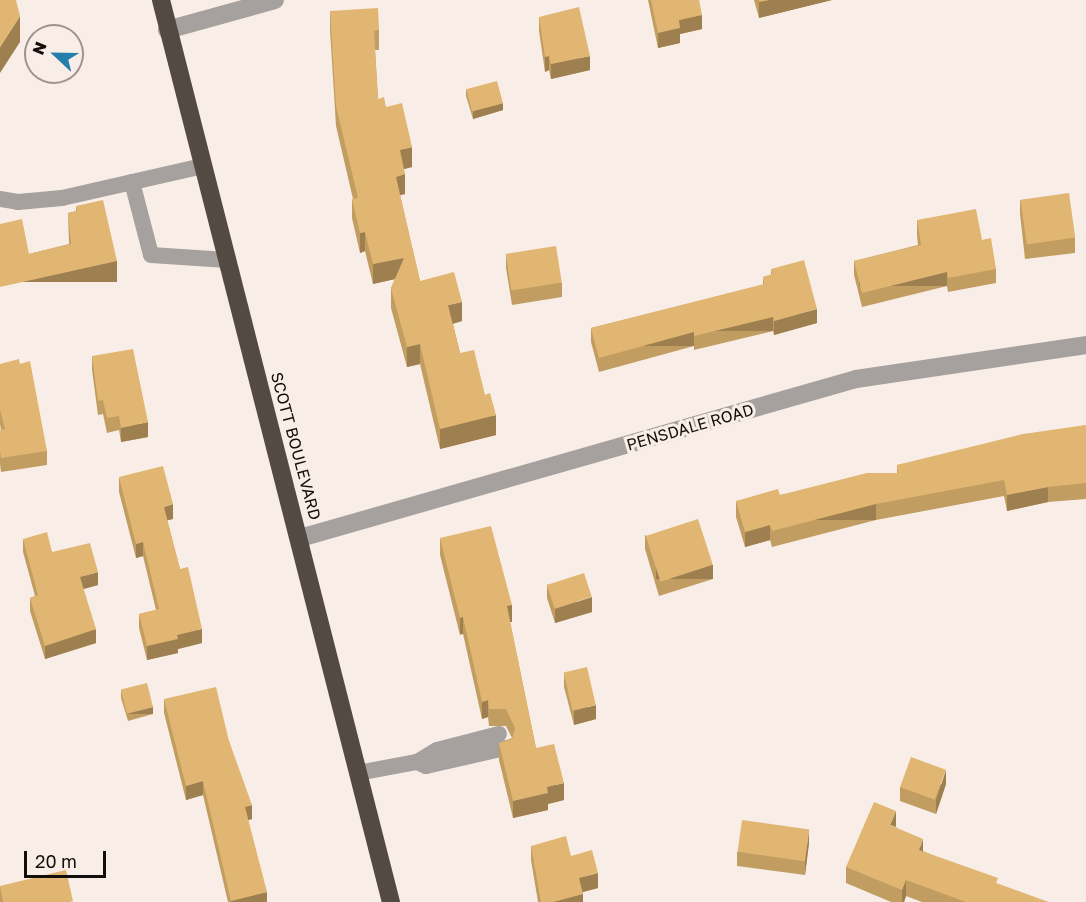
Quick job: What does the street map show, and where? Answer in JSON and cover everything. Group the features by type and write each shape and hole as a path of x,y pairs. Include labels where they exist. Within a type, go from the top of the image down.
{"highway":[{"name":"SCOTT BOULEVARD","path":"161,0 391,902"}],"street":[{"path":"167,30 274,0"},
{"name":"PENSDALE ROAD","path":"300,538 856,379 1086,345"}],"lane":[{"path":"0,199 18,202 62,198 203,165"},
{"path":"132,182 151,255 227,260"},
{"path":"358,773 417,762 437,750 502,741"}],"building":[{"path":"0,0 16,0 20,16 0,47"},
{"path":"651,0 699,0 702,15 679,20 680,28 658,33"},
{"path":"579,7 590,56 551,64 549,56 545,57 539,17"},
{"path":"378,8 379,30 374,31 378,99 384,97 386,107 402,103 412,147 400,150 405,174 396,177 420,281 454,272 462,302 448,305 460,353 474,350 485,395 490,393 496,415 440,429 420,344 407,347 391,288 404,258 373,264 365,232 360,233 352,199 358,198 336,106 330,11"},
{"path":"497,81 503,103 472,111 466,89"},
{"path":"1069,193 1075,238 1027,244 1020,200"},
{"path":"103,200 117,261 0,287 0,224 22,219 29,254 71,244 68,213 77,211 76,206"},
{"path":"976,209 982,240 991,238 996,269 948,278 947,272 862,293 854,261 921,245 917,220"},
{"path":"556,246 562,283 511,291 506,254"},
{"path":"804,260 817,309 774,321 773,317 694,336 694,332 599,358 591,328 764,284 763,277 772,274 771,269"},
{"path":"133,349 148,422 121,428 119,416 107,418 103,400 98,401 92,356"},
{"path":"19,359 20,364 30,361 47,451 1,458 0,430 5,429 0,410 0,364"},
{"path":"1086,425 1086,483 1007,495 1004,480 876,504 772,531 770,525 745,532 736,501 778,489 780,495 867,473 898,473 897,465 1023,434"},
{"path":"163,466 173,504 164,507 180,569 188,567 202,629 177,635 178,639 147,646 139,614 159,609 143,542 136,544 119,477"},
{"path":"698,519 713,565 661,582 646,536"},
{"path":"491,526 512,605 507,606 536,748 554,744 564,783 547,787 548,793 513,801 499,743 512,739 515,728 506,709 489,709 488,700 482,702 463,617 460,618 440,538"},
{"path":"47,532 52,552 90,543 98,572 80,577 96,629 45,646 30,598 38,595 23,539"},
{"path":"584,573 592,597 555,609 547,585"},
{"path":"587,667 596,705 572,710 564,672"},
{"path":"147,683 153,707 127,714 121,690"},
{"path":"216,687 229,741 252,805 245,807 267,892 231,901 203,781 186,786 164,699"},
{"path":"911,757 946,770 935,800 900,787"},
{"path":"874,802 896,811 890,825 923,839 919,850 998,878 996,883 1048,902 966,902 906,880 902,890 846,867"},
{"path":"742,820 809,829 805,861 738,852"},
{"path":"566,836 571,856 592,850 598,873 579,878 583,894 553,902 541,902 531,846"},
{"path":"66,870 73,901 3,902 0,886"}]}
